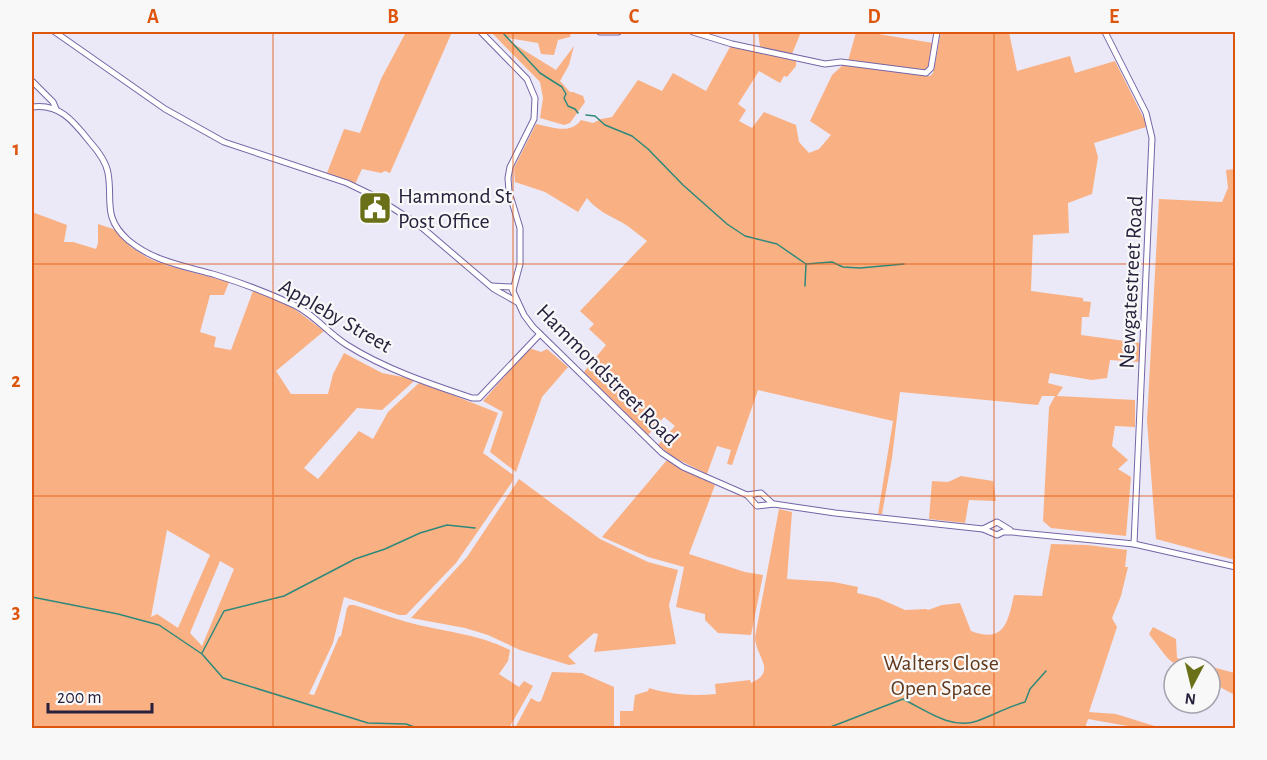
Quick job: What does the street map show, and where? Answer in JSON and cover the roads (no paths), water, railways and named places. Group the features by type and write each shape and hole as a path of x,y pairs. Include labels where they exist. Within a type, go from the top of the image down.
{"street":[{"name":"Hammondstreet Road","path":"56,32 165,109 207,133 231,145 332,177 374,196 419,225 492,286 517,302"},
{"path":"485,32 527,79 535,98 534,119 510,167 508,178 509,192 519,228 520,264 514,291"},
{"path":"600,32 618,32"},
{"path":"693,32 732,44 825,64 841,62 926,73 931,68 937,32"},
{"name":"Newgatestreet Road","path":"1105,32 1146,113 1152,138 1134,544"},
{"path":"32,81 53,102 56,109"},
{"path":"32,107 56,109"},
{"name":"Appleby Street","path":"56,109 76,124 104,161 108,174 109,204 116,225 128,240 154,257 229,280 280,299 301,309 342,341 366,355 421,380 472,398 479,398 540,334"},
{"path":"506,296 502,292 505,286 516,277"},
{"name":"Hammondstreet Road","path":"492,286 512,287 524,315 540,334 662,453 683,467 747,495 757,506 765,502 835,513 984,529 992,529 999,523 1003,530 1012,532 1134,544 1236,567"},
{"name":"Hammondstreet Road","path":"506,296 514,291"},
{"path":"753,501 756,494 763,494 765,502"},
{"name":"Hammondstreet Road","path":"747,495 756,494"},
{"name":"Hammondstreet Road","path":"992,529 997,536 1003,530"}],"waterway":[{"path":"502,32 540,73 562,87 568,106 578,113"},
{"path":"586,115 595,116 605,125 632,136 727,224 745,236 777,244 806,264"},
{"path":"805,286 806,264 832,262 843,267 860,268 904,264"},
{"path":"202,653 224,611 284,596 355,559 385,549 420,533 447,525 475,528"},
{"path":"32,597 118,614 159,625 202,654 223,678 368,723 406,724 417,728"},
{"path":"828,728 903,699 948,721 958,723 977,721 1025,702 1030,689 1046,671"}],"place":[{"name":"Hammond St Post Office","path":"375,208"}],"park label":[{"name":"Walters Close Open Space","path":"941,674"}]}
